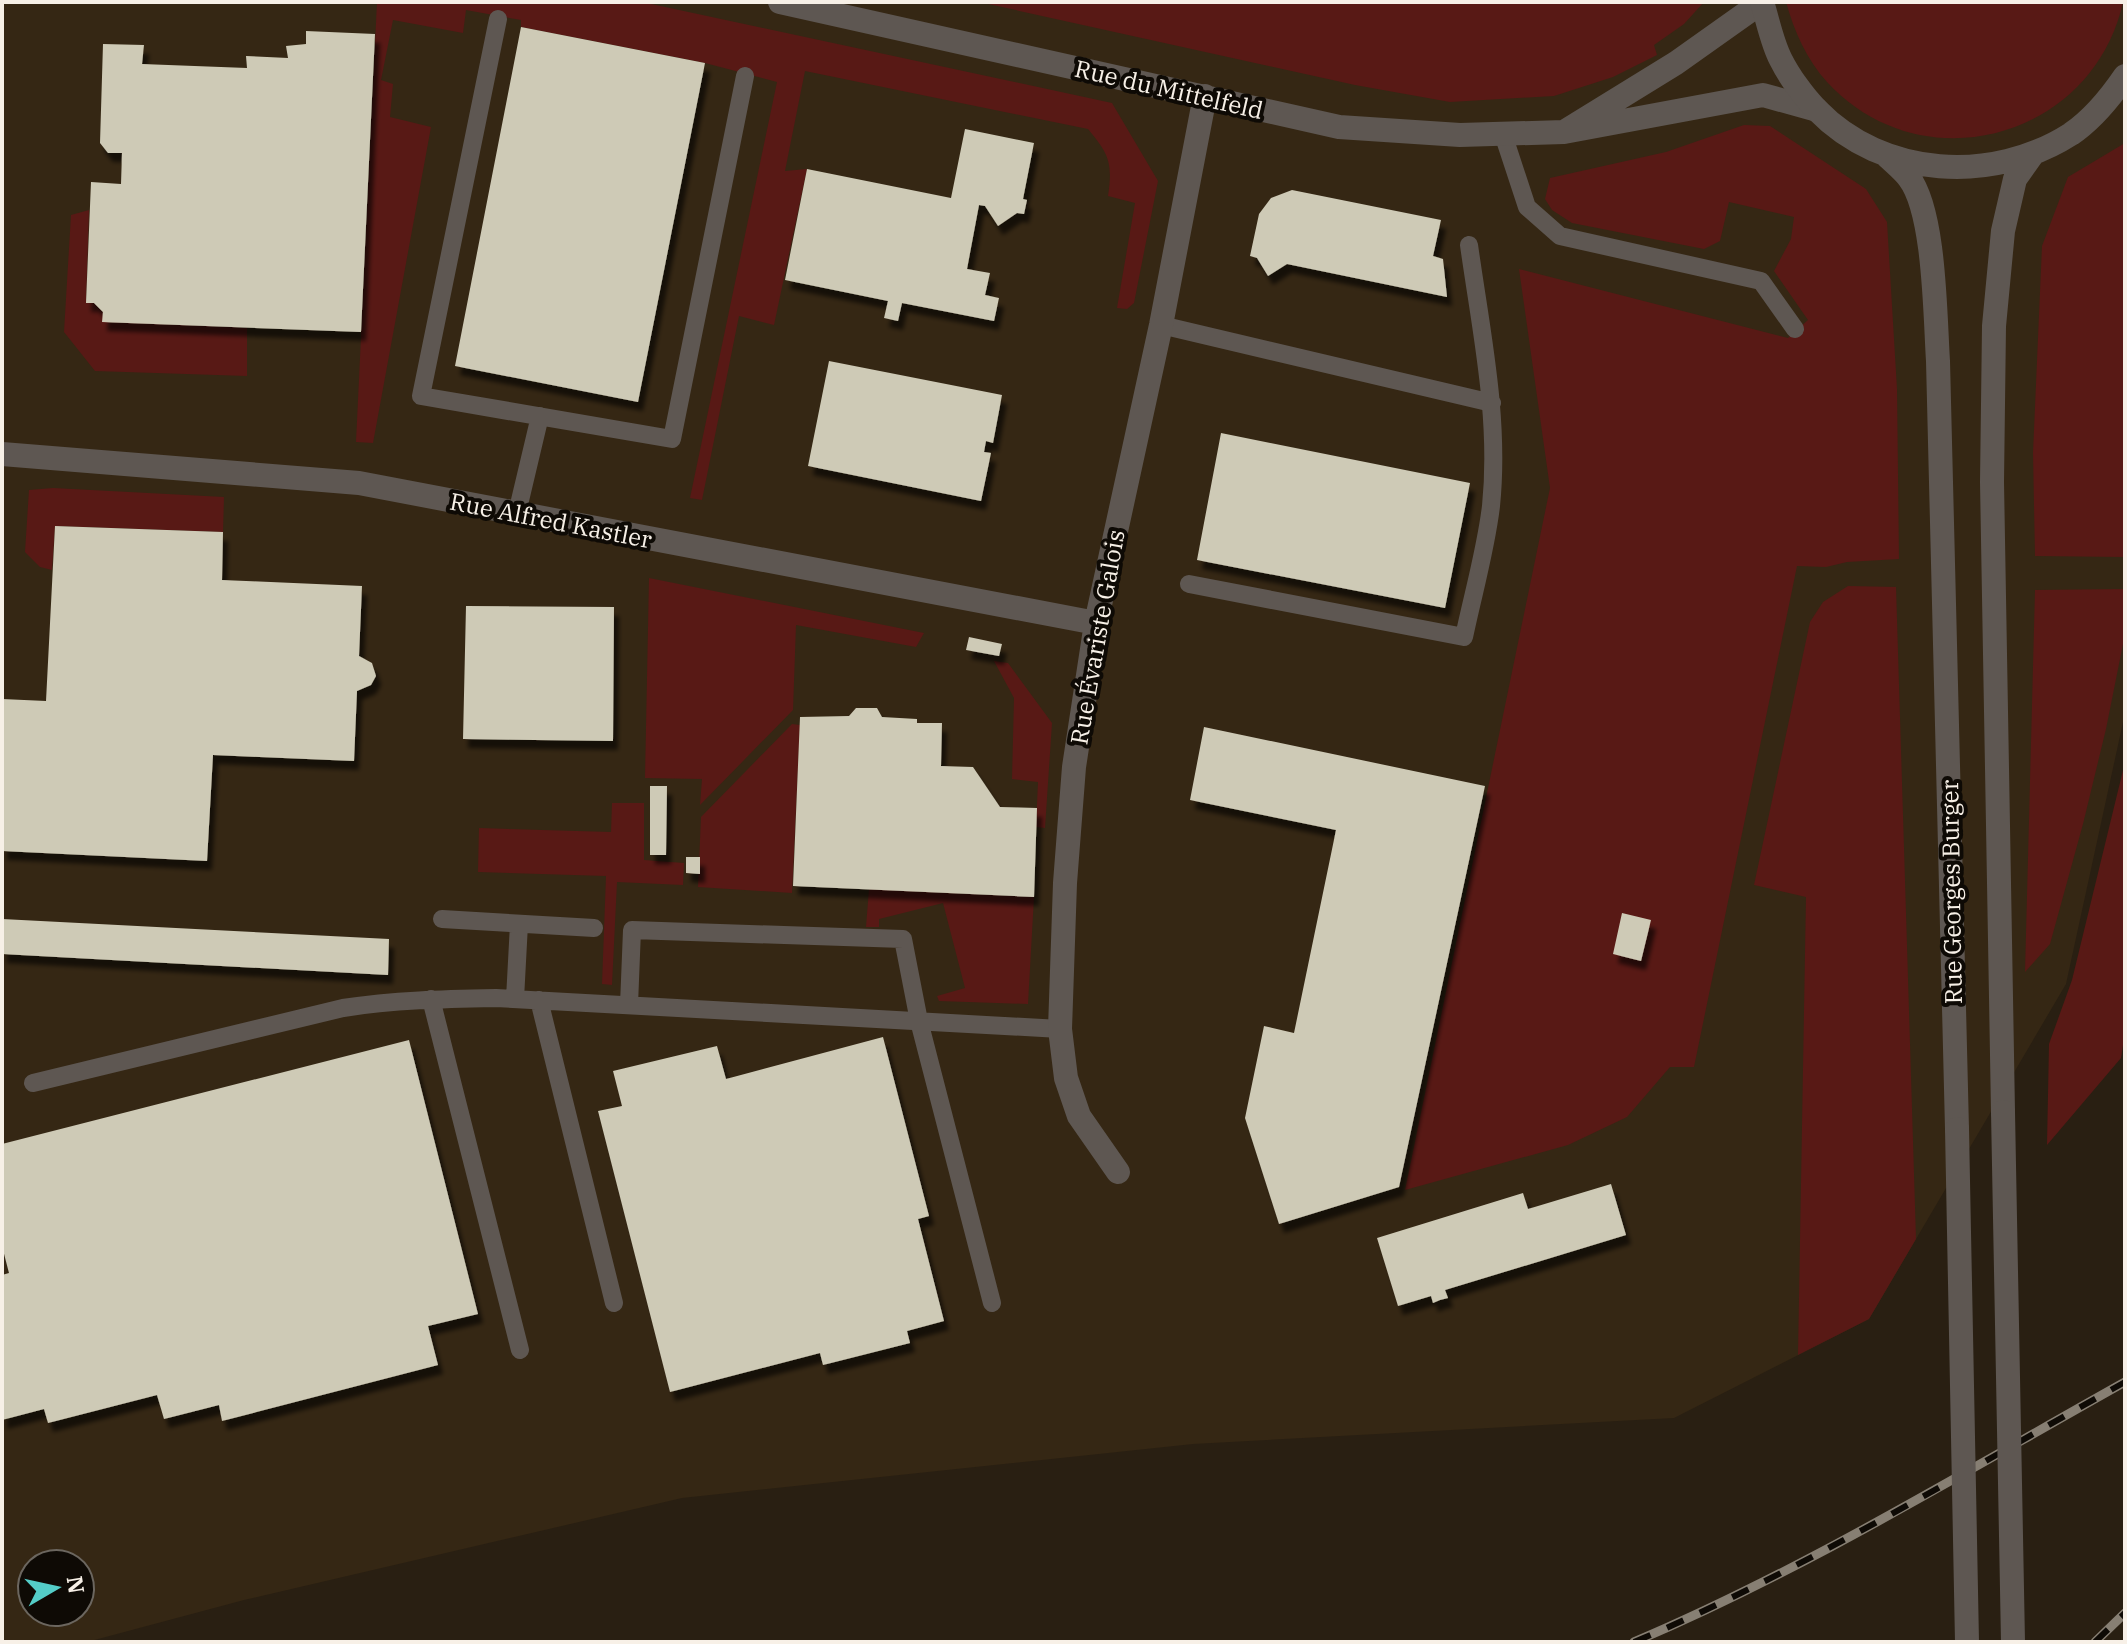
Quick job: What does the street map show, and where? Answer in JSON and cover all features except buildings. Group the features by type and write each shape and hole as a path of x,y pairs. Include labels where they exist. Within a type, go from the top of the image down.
{"street":[{"name":"Rue du Mittelfeld","path":"780,2 1339,127 1460,135 1564,132 1763,95 1817,110"},
{"name":"Rue du Mittelfeld","path":"1564,132 1676,63 1762,2"},
{"path":"1762,2 1781,60 1817,110 1850,136 1887,156 1928,166 1981,167 2032,155 2072,133 2116,96 2125,76"},
{"name":"Rue Évariste Galois","path":"1118,1172 1079,1116 1066,1078 1060,1029 1065,883 1072,796 1096,623 1161,325 1205,96"},
{"name":"Rue Georges Burger","path":"2013,1642 1992,482 1994,326 2003,231 2015,179 2032,155"},
{"name":"Rue Georges Burger","path":"1887,156 1911,180 1926,222 1933,274 1938,361 1967,1642"},
{"name":"Rue Alfred Kastler","path":"2,454 359,483 1096,623"}],"lane":[{"path":"498,19 421,396 672,439 745,76"},
{"path":"1503,134 1527,207 1560,236 1761,281 1795,329"},
{"path":"1189,584 1464,637 1491,508 1493,456 1492,403 1469,245"},
{"path":"1161,325 1492,403"},
{"path":"517,513 540,416"},
{"path":"442,919 594,928"},
{"path":"515,999 519,924"},
{"path":"629,1005 632,930 903,939 919,1021 992,1303"},
{"path":"33,1083 343,1008 431,999 539,1000 1060,1029"},
{"path":"431,999 520,1350"},
{"path":"539,1000 614,1303"}],"shaded area":[{"path":"2,2 2125,2 2125,713 2066,984 1869,1319 1674,1418 1193,1444 682,1498 244,1600 87,1642 2,1642"},
{"path":"377,2 642,2 1112,103 1158,181 1134,303 1127,309 1117,308 1135,203 1108,196 1108,160 1088,129 805,71 785,171 807,169 774,325 739,316 702,500 690,498 777,82 705,63 521,27 521,20 466,10 463,33 393,20 381,80 393,84 390,117 431,127 373,443 356,442"},
{"path":"979,2 1704,2 1684,24 1654,45 1657,55 1613,77 1554,96 1450,102 1355,85"},
{"path":"1786,2 2123,2 2106,49 2078,86 2041,114 2000,132 1955,138 1910,132 1866,114 1827,82 1813,64 1797,34"},
{"path":"1744,125 1770,126 1866,189 1887,222 1897,389 1899,559 1847,562 1826,567 1797,566 1694,1067 1670,1067 1627,1117 1568,1145 1405,1190 1550,488 1519,269 1788,338 1808,320 1774,271 1791,239 1794,217 1729,202 1720,241 1704,249 1572,223 1552,210 1545,199 1550,178 1666,152"},
{"path":"2125,143 2125,557 2035,556 2033,453 2042,246 2068,177"},
{"path":"89,210 86,302 94,303 103,312 103,321 247,328 247,376 95,371 64,332 71,215"},
{"path":"53,488 224,497 223,532 55,526 52,570 40,567 25,552 29,490"},
{"path":"649,578 924,633 916,647 796,625 793,710 700,805 702,779 645,778"},
{"path":"1848,586 1896,587 1916,1239 1869,1319 1798,1355 1806,897 1754,885 1810,622 1823,602"},
{"path":"2125,589 2125,634 2083,824 2050,944 2025,972 2035,590"},
{"path":"994,661 1008,663 1052,723 1045,828 1036,827 1038,782 1012,779 1014,698"},
{"path":"792,724 800,725 792,893 698,887 701,817"},
{"path":"2125,762 2125,1032 2121,1058 2047,1145 2049,1044 2072,980"},
{"path":"612,803 644,803 644,860 684,863 683,885 617,882 612,985 602,984 606,876 478,872 479,828 611,832"},
{"path":"869,889 1034,897 1028,1004 939,1001 937,996 965,988 943,903 879,919 879,927 866,927"}],"railway":[{"path":"1634,1642 1822,1552 2125,1382"},
{"path":"2095,1642 2125,1613"}]}
